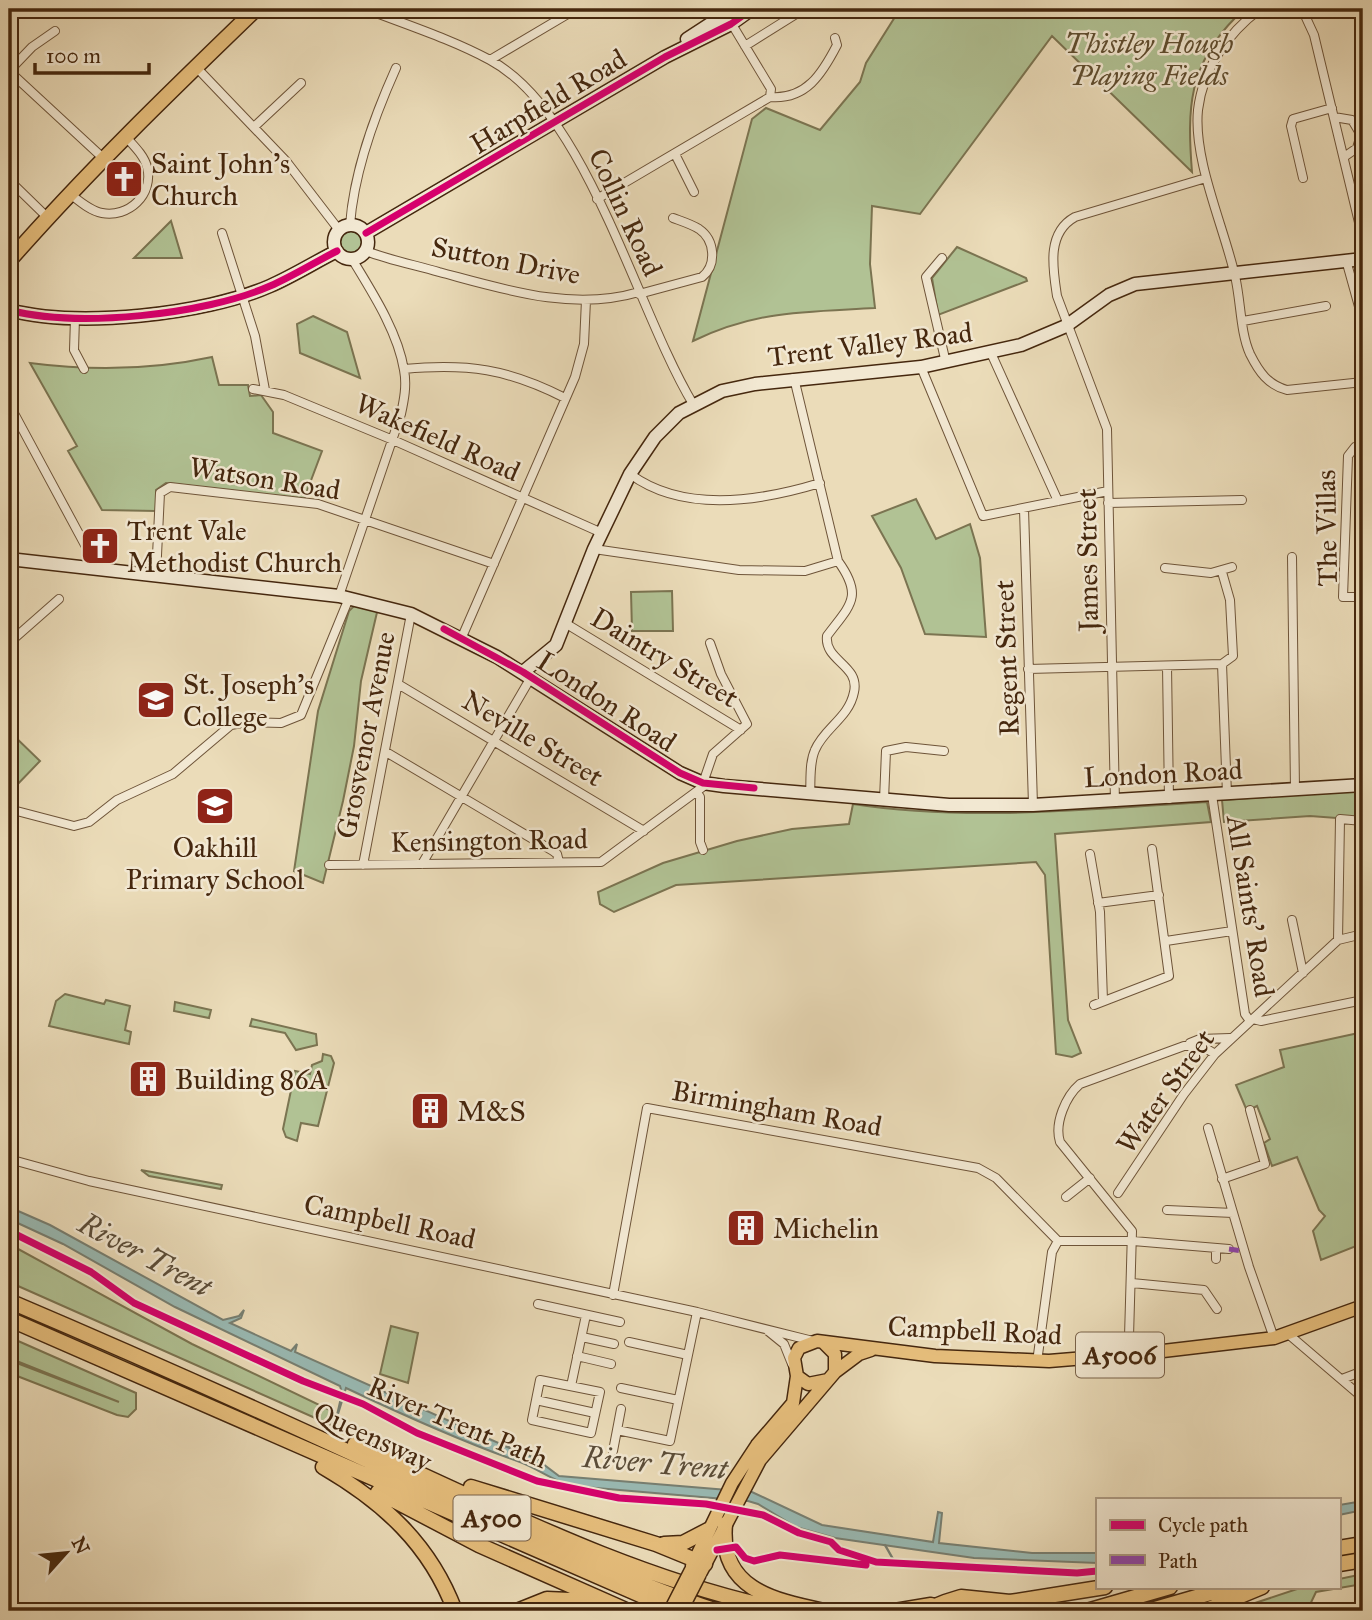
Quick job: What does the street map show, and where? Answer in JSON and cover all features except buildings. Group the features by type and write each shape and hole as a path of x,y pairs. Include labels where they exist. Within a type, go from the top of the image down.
{"highway":[{"path":"9,261 103,158 256,9"},
{"name":"Queensway","path":"9,1301 272,1416 539,1540 717,1611"},
{"name":"Queensway","path":"9,1320 679,1611"},
{"path":"272,1416 486,1493 656,1544 698,1567"},
{"path":"259,1430 479,1545 628,1611"},
{"path":"259,1430 355,1485 397,1519 429,1558 456,1611"},
{"path":"355,1444 586,1545 706,1590 789,1611"},
{"path":"656,1544 683,1543 719,1523 725,1554 744,1583 793,1604 824,1611"},
{"path":"1340,1548 1363,1544"},
{"path":"1340,1564 1363,1560"},
{"path":"895,1611 961,1597 1010,1602 1099,1588"},
{"path":"1087,1611 1167,1588"},
{"path":"1149,1611 1228,1588"},
{"path":"1204,1611 1260,1588"},
{"path":"517,1611 534,1602 558,1598 611,1604"},
{"path":"923,1611 944,1602 972,1611"}],"main road":[{"name":"Campbell Road","path":"818,1342 861,1346 872,1350 1037,1362 1274,1338 1363,1306"},
{"path":"679,1611 719,1523 732,1483 757,1446 793,1403 795,1372 797,1351 818,1342 835,1354 831,1376 808,1384 795,1372"},
{"name":"Campbell Road","path":"719,1523 766,1452 831,1376 859,1354 872,1350"},
{"path":"670,1611 698,1567"}],"street":[{"name":"Collin Road","path":"366,9 490,60 526,88 554,122 597,200 693,404"},
{"path":"490,60 572,9"},
{"name":"Harpfield Road","path":"366,233 665,57 729,15 752,9"},
{"path":"745,46 804,9"},
{"path":"1260,9 1225,41 1206,79 1198,113 1206,178 1235,275 1249,352 1271,384 1287,390 1363,382"},
{"path":"1302,9 1314,36 1363,240"},
{"path":"729,15 771,89 769,97"},
{"path":"55,31 32,47 9,71 103,158"},
{"path":"597,200 769,97 788,98 806,87 825,67 837,45 835,38"},
{"path":"196,67 255,126 344,228 366,233 366,251 352,259"},
{"path":"9,808 74,826 89,822 117,800 173,774 231,725 247,722 281,723 301,715 344,597 365,519 393,440 405,391 404,369 390,329 352,259 337,251 334,241 344,228 376,113 396,68"},
{"path":"255,126 301,83"},
{"path":"1303,178 1291,126 1293,119 1332,108"},
{"path":"1334,117 1352,120 1362,135 1357,148 1344,157"},
{"path":"69,193 100,213 120,214 137,204 145,191 148,169 142,156 125,136"},
{"path":"675,155 694,192"},
{"name":"James Street","path":"1115,802 1107,429 1066,326 1054,274 1055,242 1060,229 1075,217 1206,178"},
{"path":"9,180 47,217"},
{"name":"Sutton Drive","path":"366,251 513,291 586,300 639,293 702,278 713,258 711,243 705,234 673,218"},
{"path":"222,233 255,336 265,390"},
{"path":"9,310 75,318 160,313 269,287 337,251"},
{"path":"942,258 926,276 946,363"},
{"name":"Trent Valley Road","path":"526,676 556,645 594,549 630,474 655,437 679,413 693,404 722,391 794,378 921,367 991,353 1041,339 1066,326 1109,295 1135,284 1363,259"},
{"path":"1346,260 1363,321"},
{"path":"462,637 565,398 584,344 586,300"},
{"path":"1243,321 1326,306"},
{"path":"75,318 74,350 84,369"},
{"path":"991,353 1058,502"},
{"path":"404,369 476,367 534,383 565,398"},
{"path":"921,367 983,516 1108,491"},
{"path":"794,378 838,561 854,585 854,596 827,636 826,643 833,655 852,673 854,692 841,719 813,753 810,794"},
{"name":"Wakefield Road","path":"253,389 265,390 393,440 602,533"},
{"path":"9,404 92,558 93,567"},
{"name":"The Villas","path":"1355,447 1348,456 1343,597 1363,597"},
{"path":"630,474 680,496 704,499 760,497 820,483"},
{"name":"Watson Road","path":"156,576 160,493 170,487 318,504 365,519 410,538 455,549 494,564"},
{"path":"1108,503 1242,500"},
{"name":"Regent Street","path":"1024,509 1033,805"},
{"path":"594,549 739,570 805,571 838,561"},
{"path":"1292,557 1295,790"},
{"name":"London Road","path":"9,559 344,597 411,614 462,637 703,786 884,800 1033,805 1169,799 1363,785"},
{"path":"1168,573 1222,572 1232,567"},
{"path":"1028,669 1222,664 1233,656 1230,600 1222,572"},
{"path":"9,643 59,599"},
{"name":"Grosvenor Avenue","path":"363,865 411,614"},
{"name":"Daintry Street","path":"565,623 741,730"},
{"path":"703,850 700,842 700,797 713,754 741,730 747,720 721,674 710,643"},
{"path":"1222,664 1227,794"},
{"path":"1167,666 1169,799"},
{"path":"422,864 494,741 526,676"},
{"name":"Neville Street","path":"398,684 644,831"},
{"path":"884,800 886,751 906,747 944,751"},
{"path":"386,752 557,853 559,862"},
{"name":"Kensington Road","path":"329,865 601,862 703,786"},
{"name":"All Saints' Road","path":"1212,795 1245,1014 1251,1020"},
{"path":"1363,821 1340,819 1338,940 1363,934"},
{"path":"1090,853 1098,903 1098,1003 1169,976 1152,849"},
{"path":"1098,903 1159,895"},
{"path":"1292,920 1303,973"},
{"path":"1166,941 1232,930"},
{"name":"Water Street","path":"1118,1194 1184,1094 1215,1054 1338,940"},
{"path":"1251,1020 1261,1021 1363,1000"},
{"path":"1129,1337 1133,1241 1130,1227 1058,1136 1061,1115 1070,1093 1080,1084 1200,1039 1230,1038"},
{"path":"1184,1046 1202,1046 1215,1054"},
{"name":"Birmingham Road","path":"613,1295 648,1108 978,1168 996,1178 1058,1241"},
{"path":"1223,1179 1265,1164 1250,1110"},
{"path":"1208,1128 1274,1338"},
{"name":"Campbell Road","path":"9,1159 102,1184 697,1312 818,1342"},
{"path":"1066,1197 1090,1178"},
{"path":"1167,1210 1233,1213"},
{"path":"1037,1362 1052,1252 1058,1241 1133,1241 1229,1249"},
{"path":"1216,1249 1216,1259"},
{"path":"1132,1283 1204,1290 1217,1308"},
{"path":"538,1304 620,1322"},
{"path":"617,1430 670,1441 697,1312"},
{"path":"571,1386 586,1315"},
{"name":"Campbell Road","path":"762,1328 784,1344 795,1372"},
{"path":"1287,1333 1363,1398"},
{"path":"582,1337 614,1344"},
{"path":"629,1342 688,1355"},
{"path":"578,1356 611,1364"},
{"path":"1342,1379 1363,1371"},
{"path":"540,1380 571,1386 600,1392 591,1433 532,1420 540,1380"},
{"path":"621,1388 678,1400"},
{"path":"536,1400 596,1413"},
{"path":"613,1451 621,1409"}],"green space":[{"name":"Thistley Hough Playing Fields","path":"900,9 1228,9 1236,17 1208,53 1194,89 1190,128 1192,172 1052,36 920,214 872,206 870,264 875,308 782,314 739,323 693,341 752,119 766,108 820,130 860,82 866,63"},
{"path":"171,221 182,258 134,258"},
{"path":"352,230 361,233 364,242 361,251 352,254 343,251 340,242 343,233"},
{"path":"957,247 1026,278 1027,281 938,315 932,278"},
{"path":"313,316 347,332 360,378 300,353 297,324"},
{"path":"212,357 219,385 248,385 250,396 261,395 273,412 273,433 322,451 304,499 166,483 156,490 156,511 102,510 68,451 77,446 30,363 121,368 167,365"},
{"path":"916,499 936,539 970,524 980,558 986,637 925,634 901,568 872,516"},
{"path":"672,591 673,631 632,631 631,592"},
{"path":"356,604 378,608 361,681 354,746 343,801 323,883 294,871 318,711 349,611"},
{"path":"9,731 40,761 13,789 9,785"},
{"path":"1363,790 1363,820 1310,816 1224,822 1222,800"},
{"path":"1207,802 1211,822 1055,834 1068,1020 1081,1053 1072,1057 1056,1054 1045,875 1036,862 676,885 614,912 600,904 598,892 663,863 737,841 792,829 849,824 853,804 985,813"},
{"path":"65,994 104,1004 106,1000 130,1006 125,1030 131,1032 129,1044 49,1026 56,1001"},
{"path":"175,1002 211,1010 209,1018 174,1011"},
{"path":"252,1019 316,1034 317,1045 296,1050 285,1033 250,1026"},
{"path":"1363,1032 1363,1249 1361,1244 1321,1260 1313,1231 1325,1216 1319,1210 1297,1157 1272,1166 1264,1143 1270,1139 1257,1106 1247,1111 1236,1085 1284,1067 1280,1050"},
{"path":"323,1054 331,1056 334,1063 318,1126 301,1123 297,1141 286,1137 283,1129 295,1071 310,1074 312,1065 322,1061"},
{"path":"141,1170 222,1185 221,1189 149,1176"},
{"path":"9,1244 192,1344 334,1412 331,1425 9,1282"},
{"path":"391,1326 418,1333 408,1383 380,1374"},
{"path":"9,1337 136,1393 136,1409 128,1417 117,1415 12,1374 9,1372 9,1360 119,1402 9,1358"},
{"path":"1363,1574 1363,1584 1340,1588 1340,1579"},
{"path":"1300,1588 1340,1588 1316,1592 1307,1611 1231,1611"}],"water":[{"path":"9,1207 50,1225 223,1320 239,1316 244,1310 241,1318 230,1323 291,1351 297,1344 295,1352 505,1446 512,1444 507,1447 535,1458 559,1476 752,1492 822,1525 933,1542 938,1512 942,1513 939,1543 1032,1553 1096,1553 1096,1563 974,1558 835,1538 796,1527 758,1504 748,1501 573,1486 346,1388 335,1424 342,1393 340,1386 175,1307 63,1244 9,1219"},
{"path":"1363,1501 1363,1510 1340,1515 1340,1505"}],"waterway":[{"path":"885,1545 893,1559"}],"marked path":[{"path":"1229,1249 1243,1251"}],"cycle path":[{"path":"366,233 665,57 731,24 752,9"},
{"path":"9,310 70,318 105,318 141,316 211,305 270,286 337,251"},
{"path":"444,629 523,672 680,773 703,783 754,788"},
{"name":"River Trent Path","path":"9,1231 91,1272 134,1303 303,1381 363,1404 417,1433 537,1481 619,1498 706,1504 763,1515 799,1533 831,1542 839,1550 876,1562 1077,1573 1096,1571"},
{"path":"717,1550 736,1547 745,1558 754,1561 780,1555 866,1565"}],"place":[{"name":"Saint John's Church","path":"124,179"},
{"name":"Trent Vale Methodist Church","path":"100,546"},
{"name":"St. Joseph's College","path":"156,700"},
{"name":"Oakhill Primary School","path":"215,806"},
{"name":"Building 86A","path":"148,1079"},
{"name":"M&S","path":"430,1111"},
{"name":"Michelin","path":"746,1228"}],"water label":[{"name":"River Trent","path":"145,1255"},
{"name":"River Trent","path":"655,1463"}]}
